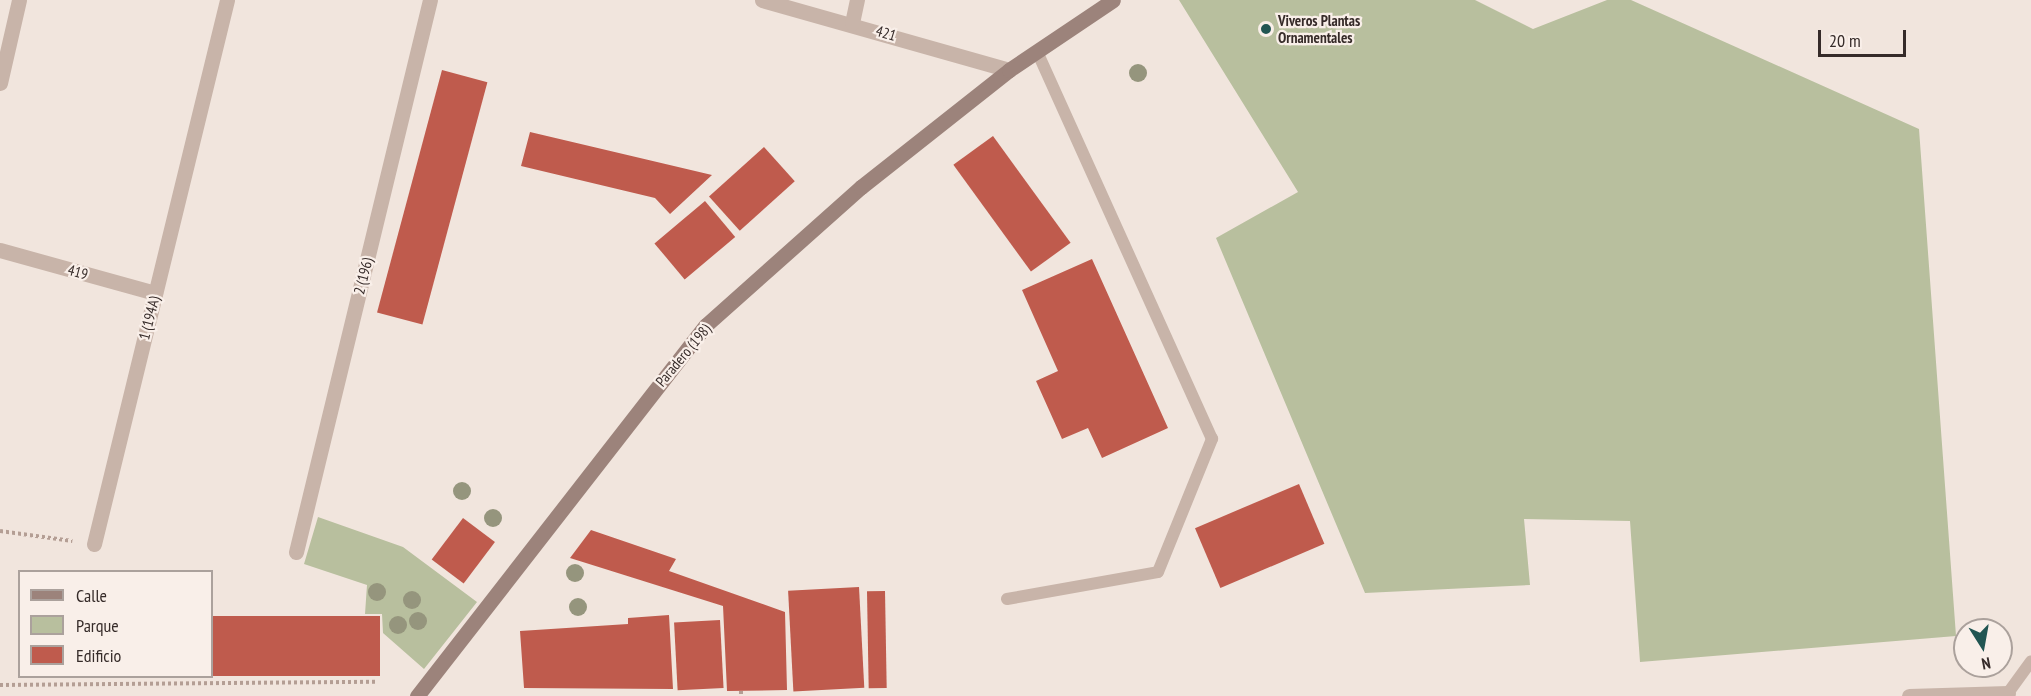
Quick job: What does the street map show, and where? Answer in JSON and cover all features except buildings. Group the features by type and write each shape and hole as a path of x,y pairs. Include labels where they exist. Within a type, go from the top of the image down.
{"main road":[{"name":"Paradero (198)","path":"417,696 706,326 861,187 1010,70 1113,0"}],"street":[{"path":"0,83 19,0"},
{"name":"1 (194A)","path":"94,544 227,0"},
{"name":"2 (196)","path":"296,552 430,0"},
{"name":"421","path":"762,0 852,23 1010,70"},
{"path":"852,23 857,0"},
{"name":"419","path":"0,250 155,293"},
{"path":"1909,696 2008,693"}],"lane":[{"path":"1007,599 1158,573 1212,439 1037,52"},
{"path":"2008,693 2031,661"}],"path":[{"path":"0,531 94,544"},
{"path":"0,684 377,682"}],"green space":[{"path":"1179,0 1475,0 1533,29 1607,0 1631,0 1919,129 1955,618 1953,636 1640,662 1630,521 1524,519 1530,585 1365,593 1216,238 1298,192"},
{"path":"318,517 403,547 477,602 424,669 383,633 382,614 365,614 367,585 304,564"}],"place":[{"name":"Viveros Plantas Ornamentales","path":"1266,29"}]}
